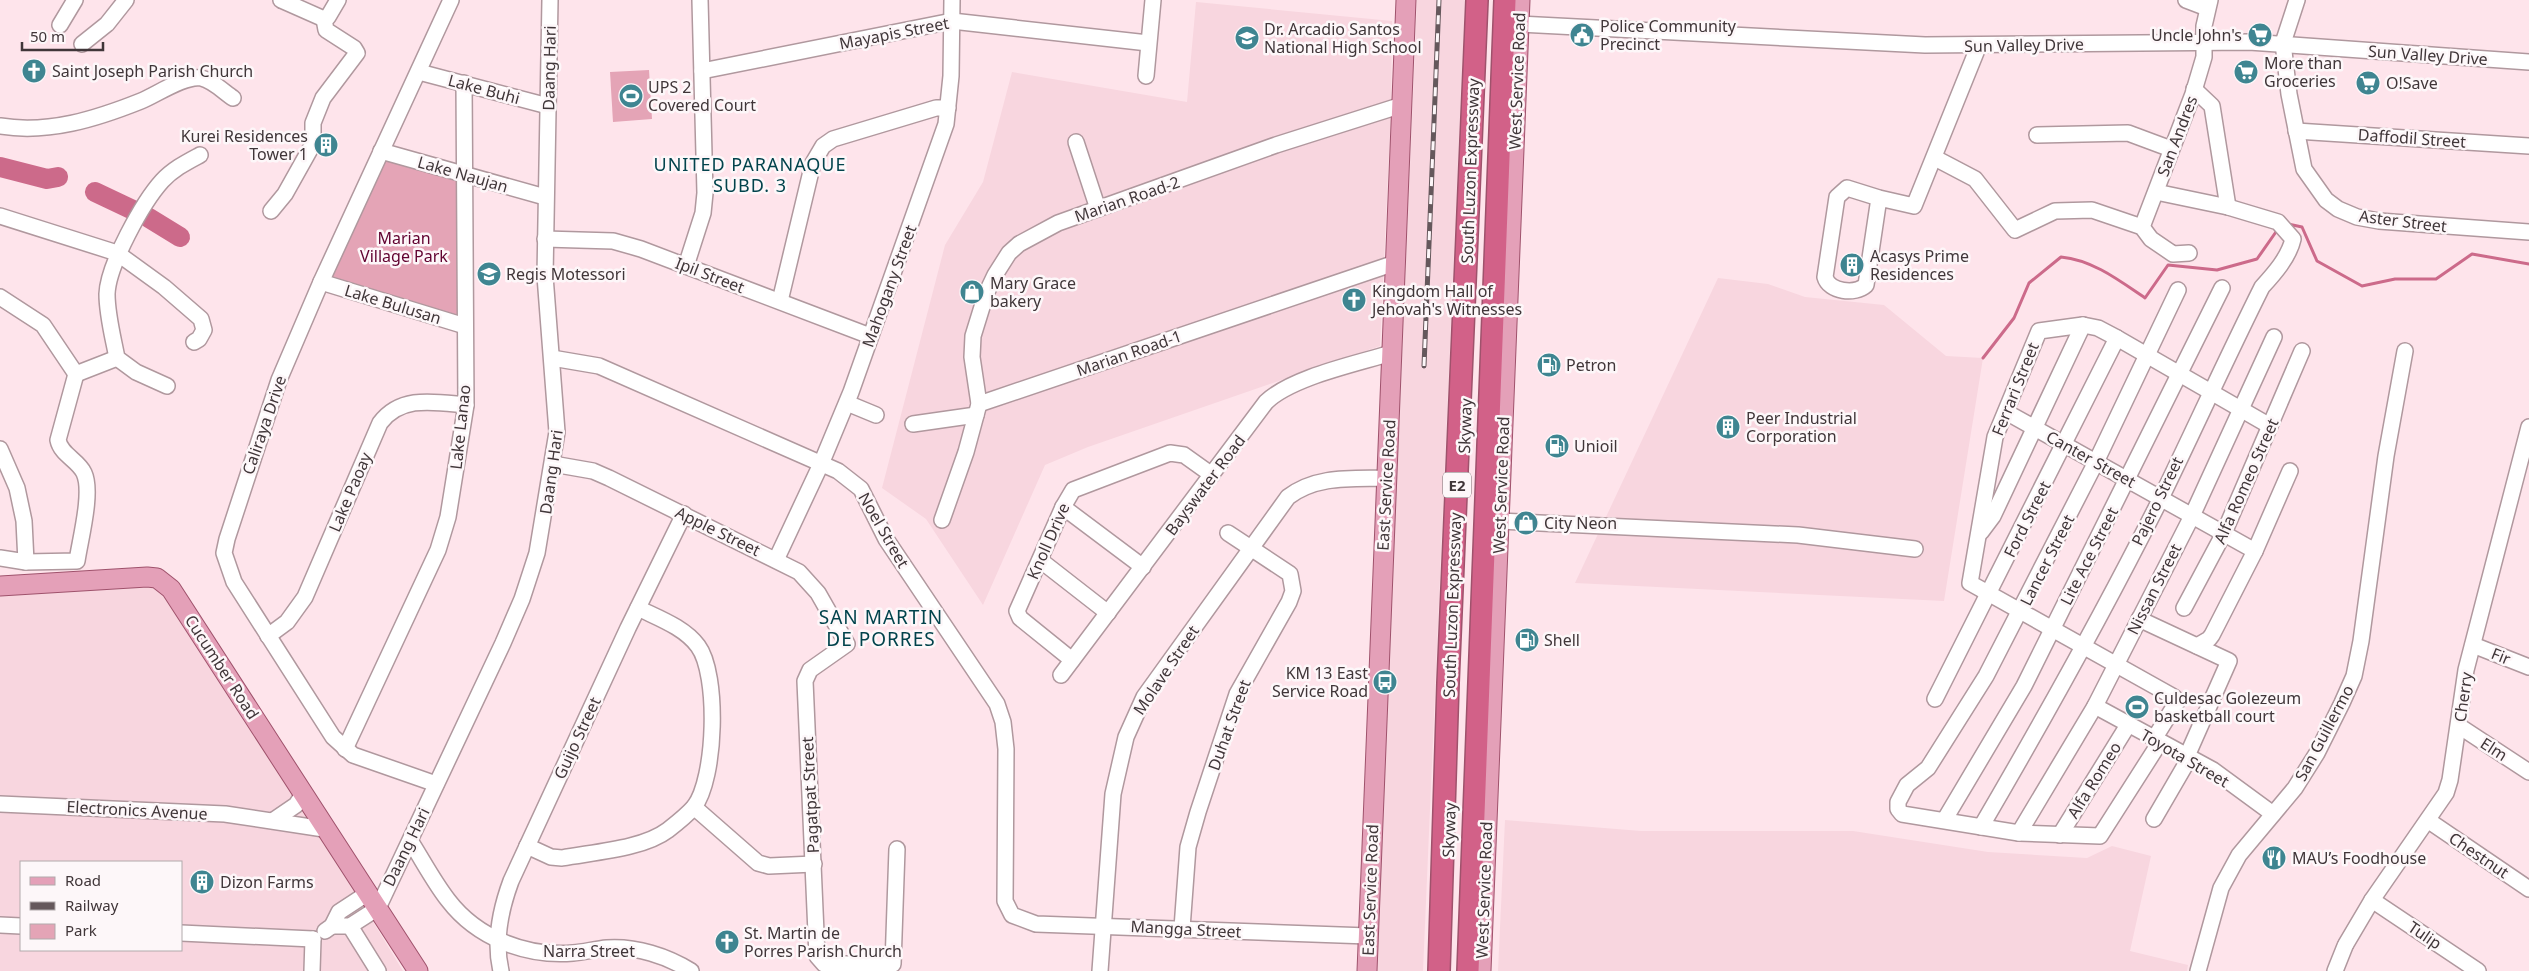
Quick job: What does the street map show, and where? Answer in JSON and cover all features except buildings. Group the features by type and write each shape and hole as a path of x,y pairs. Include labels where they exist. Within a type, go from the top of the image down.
{"highway":[{"name":"South Luzon Expressway","path":"1439,971 1448,684 1477,0"},
{"name":"Skyway","path":"1444,971 1482,0"},
{"name":"Skyway","path":"1461,971 1498,0"},
{"name":"South Luzon Expressway","path":"1468,971 1505,0"}],"main road":[{"name":"East Service Road","path":"1367,971 1406,0"},
{"name":"West Service Road","path":"1481,971 1520,0"},
{"name":"Cucumber Road","path":"0,586 147,577 156,578 164,582 171,589 324,829 418,971"}],"street":[{"path":"60,25 75,0"},
{"path":"82,44 107,24 126,0"},
{"path":"281,0 324,19"},
{"path":"324,19 328,17 338,0"},
{"name":"Caliraya Drive","path":"436,784 353,755 345,749 323,724 234,582 224,553 230,524 279,380 321,282 451,0"},
{"name":"Daang Hari","path":"372,901 411,842 522,599 538,553 558,422 545,276 550,0"},
{"path":"686,266 703,213 705,193 700,0"},
{"name":"Mahogany Street","path":"776,560 821,464 847,402 946,124 952,0"},
{"path":"1146,76 1153,0"},
{"path":"2186,0 2208,4"},
{"path":"2283,43 2297,0"},
{"name":"San Andres","path":"2142,227 2194,90 2204,57 2204,26 2208,4"},
{"path":"271,211 285,194 313,144 313,123 323,98 357,53 354,48 326,30 324,19"},
{"name":"Mayapis Street","path":"702,71 952,21 1148,43"},
{"name":"Sun Valley Drive","path":"1518,24 1925,45 2283,43 2529,62"},
{"name":"Aster Street","path":"2283,43 2285,66 2304,169 2320,194 2338,209 2357,217 2379,221 2529,232"},
{"path":"1879,198 1866,285 1861,290 1855,291 1831,288 1827,284 1825,277 1837,196 1847,188 1914,206 1979,45"},
{"name":"Lake Buhi","path":"419,72 548,106"},
{"path":"0,126 44,128 94,117 141,101 193,78 209,81 233,98"},
{"name":"Lake Lanao","path":"345,749 438,550 448,517 466,405 464,83"},
{"path":"2156,192 2228,206 2212,106 2194,90"},
{"name":"Marian Road-2","path":"977,409 972,356 973,336 986,294 995,275 1009,253 1030,236 1058,223 1276,145 1402,105"},
{"path":"780,301 812,163 823,146 833,139 936,108 948,108"},
{"name":"Daffodil Street","path":"2296,131 2529,146"},
{"path":"2037,135 2128,133 2171,149"},
{"path":"1076,142 1098,209"},
{"name":"Lake Naujan","path":"381,151 545,198"},
{"path":"167,386 136,372 117,358 107,294 111,270 117,253 162,180 182,164 200,155"},
{"path":"1934,158 1975,180 2016,230 2055,211 2092,210 2142,227 2151,239 2173,254 2189,253"},
{"name":"Pajero Street","path":"1981,827 2046,718 2161,498 2210,391 2262,287 2275,273 2291,246 2293,239 2278,222 2228,206"},
{"path":"0,216 117,253 164,286 201,319 204,330 199,339 194,342"},
{"name":"Ipil Street","path":"545,240 613,241 686,266 870,336"},
{"name":"Marian Road-1","path":"913,424 977,409 1395,263"},
{"name":"Lake Bulusan","path":"321,282 465,326"},
{"name":"Lite Ace Street","path":"1944,819 2024,686 2128,480 2178,373 2222,288"},
{"name":"Lancer Street","path":"1944,819 1902,814 1898,809 1898,802 1907,785 1928,768 1986,676 2096,462 2178,290"},
{"path":"0,297 43,325 76,374 58,440 62,450 82,470 86,479 86,500 77,561 26,562 0,558"},
{"path":"1978,535 1993,516 2083,325"},
{"name":"Ferrari Street","path":"1989,594 1970,583 1994,437 2039,331 2083,325 2098,328 2270,426"},
{"name":"Nissan Street","path":"2019,833 2095,706 2192,516 2274,337"},
{"name":"Ford Street","path":"1935,699 2117,338"},
{"name":"Alfa Romeo Street","path":"2184,608 2224,533 2302,351"},
{"name":"San Guillermo","path":"2198,971 2220,888 2239,855 2295,788 2317,752 2354,676 2386,456 2405,351"},
{"name":"Bayswater Road","path":"1061,675 1266,402 1274,394 1299,382 1392,352"},
{"path":"76,374 117,358"},
{"name":"Noel Street","path":"552,358 599,366 848,476 862,489 886,538 997,704 1003,722 1006,749 1005,901 1008,910"},
{"name":"Lake Paoay","path":"268,636 287,622 304,597 380,423 387,414 417,401 466,405"},
{"path":"847,402 876,415"},
{"path":"942,520 966,452 977,409"},
{"name":"Canter Street","path":"2006,412 2255,551"},
{"name":"Cherry","path":"2335,971 2345,945 2372,900 2429,821 2446,793 2459,726 2466,670 2529,427"},
{"path":"0,449 17,488 24,521 26,562"},
{"name":"Knoll Drive","path":"1072,660 1017,614 1063,507 1073,490 1170,453 1184,455 1212,475"},
{"name":"Apple Street","path":"553,464 594,471 799,572 818,593 847,644"},
{"path":"2197,646 2212,635 2255,551 2290,471"},
{"name":"Molave Street","path":"1100,971 1113,794 1126,737 1144,697 1288,497 1298,489 1327,479 1386,478"},
{"path":"1063,507 1143,567"},
{"name":"Guijo Street","path":"501,971 499,941 507,893 638,608 684,514"},
{"path":"1499,521 1798,535 1915,549"},
{"name":"Duhat Street","path":"1182,928 1188,847 1198,812 1237,694 1289,602 1292,591 1290,574 1228,533"},
{"path":"1040,560 1108,613"},
{"path":"1944,819 2019,833 2100,836 2105,831 2157,741 2176,699 1989,594"},
{"path":"527,846 551,857 562,858 640,843 668,830 694,807 704,785 712,751 709,672 706,658 698,645 680,629 638,608"},
{"path":"2139,619 2229,661 2189,757 2154,819"},
{"name":"Pagatpat Street","path":"847,644 810,670 805,681 817,956 824,964 892,964 894,961 897,849"},
{"name":"Fir","path":"2473,645 2529,667"},
{"name":"Toyota Street","path":"2095,706 2213,770 2273,814"},
{"name":"Alfa Romeo","path":"2060,835 2128,725"},
{"name":"Elm","path":"2459,726 2529,772"},
{"path":"274,820 296,805 303,794"},
{"name":"Electronics Avenue","path":"0,804 225,814 324,829"},
{"path":"694,807 758,863 769,866 814,864"},
{"name":"Chestnut","path":"2429,821 2529,889"},
{"name":"Narra Street","path":"411,842 449,902 466,919 499,941 550,954 575,953 607,948 640,951 655,954 691,971"},
{"name":"Tulip","path":"2372,900 2478,971"},
{"path":"332,926 350,926 372,901"},
{"path":"182,933 314,940 332,926 339,912 372,901"},
{"name":"Mangga Street","path":"1008,910 1023,921 1036,924 1368,936"},
{"path":"0,925 20,926"},
{"path":"350,926 378,971"},
{"path":"312,971 314,940"}],"shaded area":[{"path":"1417,0 1465,0 1423,971 1376,971"},
{"path":"1196,2 1392,21 1391,112 1380,346 1088,447 1045,465 983,605 926,519 882,488 945,245 983,182 1012,72 1187,102"},
{"path":"1718,278 1768,284 1805,297 1884,305 1946,356 1983,358 1944,601 1575,583"},
{"path":"155,587 161,592 336,861 403,971 0,971 0,594"},
{"path":"1505,820 1641,831 1853,831 1988,852 2087,858 2112,846 2151,856 2130,951 2188,965 2187,971 1498,971"}],"green space":[{"name":"UPS 2 Covered Court","path":"649,70 652,119 613,122 610,72"},
{"name":"Marian Village Park","path":"385,157 460,179 459,320 327,281"}],"waterway":[{"path":"0,167 47,179 58,177"},
{"path":"95,192 133,210"},
{"path":"149,218 180,237"},
{"path":"2288,224 2302,227 2317,261 2362,286 2395,279 2436,279 2472,254 2529,264"},
{"path":"1983,358 2014,318 2029,283 2061,257 2084,262 2095,267 2116,278 2145,298 2168,265 2217,270 2257,259 2278,229"}],"railway":[{"path":"1424,366 1439,0"}],"place":[{"name":"Police Community Precinct","path":"1582,35"},
{"name":"Uncle John's","path":"2260,35"},
{"name":"Dr. Arcadio Santos National High School","path":"1247,38"},
{"name":"Saint Joseph Parish Church","path":"34,71"},
{"name":"More than Groceries","path":"2246,72"},
{"name":"O!Save","path":"2368,83"},
{"name":"UPS 2 Covered Court","path":"631,96"},
{"name":"Kurei Residences Tower 1","path":"326,145"},
{"name":"Acasys Prime Residences","path":"1852,265"},
{"name":"Regis Motessori","path":"489,274"},
{"name":"Mary Grace bakery","path":"972,292"},
{"name":"Kingdom Hall of Jehovah's Witnesses","path":"1354,300"},
{"name":"Petron","path":"1549,365"},
{"name":"Peer Industrial Corporation","path":"1728,427"},
{"name":"Unioil","path":"1557,446"},
{"name":"City Neon","path":"1526,523"},
{"name":"Shell","path":"1527,640"},
{"name":"KM 13 East Service Road","path":"1385,682"},
{"name":"Culdesac Golezeum basketball court","path":"2137,707"},
{"name":"MAU’s Foodhouse","path":"2274,858"},
{"name":"Dizon Farms","path":"202,882"},
{"name":"St. Martin de Porres Parish Church","path":"727,942"}],"district":[{"name":"UNITED PARANAQUE SUBD. 3","path":"750,174"},
{"name":"SAN MARTIN DE PORRES","path":"881,628"}]}
